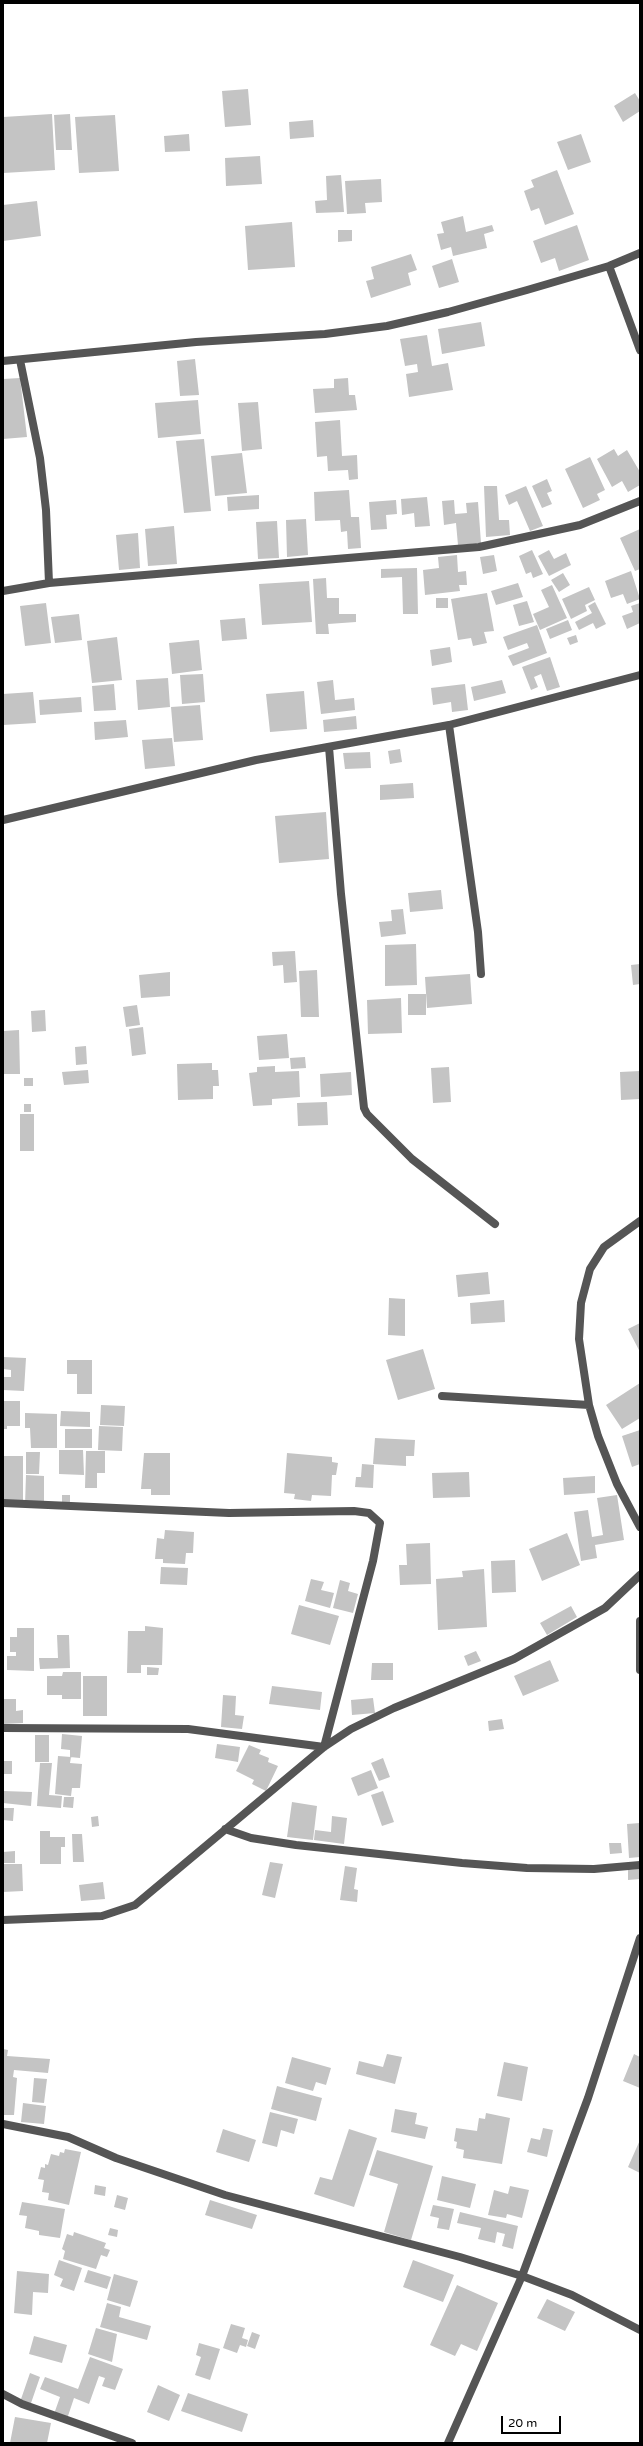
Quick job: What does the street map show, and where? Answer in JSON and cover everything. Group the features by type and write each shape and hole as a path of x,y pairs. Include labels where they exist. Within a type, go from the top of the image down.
{"street":[{"path":"3,361 196,342 325,334 387,326 448,312 609,266 640,253"},
{"path":"609,266 640,350"},
{"path":"20,360 40,458 46,510 49,583"},
{"path":"3,591 49,583 479,548 580,525 640,502"},
{"path":"3,820 256,760 449,725 640,675"},
{"path":"449,725 478,932 481,974"},
{"path":"329,747 341,894 364,1108 367,1114 412,1159 495,1224"},
{"path":"640,1221 604,1247 596,1257 586,1279 580,1303 579,1339 589,1405 598,1436 617,1484 640,1527"},
{"path":"442,1396 589,1405"},
{"path":"3,1503 229,1513 354,1511 370,1514 380,1523 373,1560 324,1747"},
{"path":"3,1920 102,1916 135,1905 324,1747 351,1729 394,1708 514,1659 605,1608 640,1575"},
{"path":"640,1621 640,1670"},
{"path":"3,1728 188,1730 324,1747"},
{"path":"225,1829 251,1838 296,1845 462,1863 527,1868 594,1869 640,1865"},
{"path":"448,2443 522,2276 588,2098 640,1938"},
{"path":"3,2124 68,2137 123,2161 225,2195 460,2256 522,2276 572,2295 640,2330"},
{"path":"3,2394 22,2404 132,2443"}],"building":[{"path":"248,89 251,125 225,127 222,91"},
{"path":"635,93 640,101 640,111 623,122 614,106"},
{"path":"52,114 55,170 3,173 3,117"},
{"path":"70,114 72,150 56,150 54,115"},
{"path":"115,115 119,171 79,173 75,117"},
{"path":"313,120 314,137 290,139 289,122"},
{"path":"189,134 190,151 165,152 164,136"},
{"path":"581,134 591,162 568,170 557,142"},
{"path":"260,156 262,184 226,186 225,158"},
{"path":"557,170 574,214 545,225 539,208 531,211 524,191 534,187 531,180"},
{"path":"341,175 344,212 316,213 315,201 327,200 326,176"},
{"path":"381,179 382,202 365,203 366,213 347,214 345,181"},
{"path":"37,201 41,236 3,241 3,205"},
{"path":"463,216 466,232 492,225 494,231 484,234 487,248 453,256 451,247 441,250 437,234 444,233 441,222"},
{"path":"292,222 295,267 248,270 245,226"},
{"path":"577,225 589,260 559,271 555,258 541,263 533,241"},
{"path":"338,230 352,230 352,241 338,242"},
{"path":"411,254 417,270 408,273 411,285 371,298 366,281 374,279 371,267"},
{"path":"452,259 459,282 439,288 432,266"},
{"path":"481,322 485,346 442,354 438,329"},
{"path":"427,335 432,366 448,363 453,390 409,397 406,374 418,372 417,364 405,366 400,339"},
{"path":"195,359 199,395 180,396 177,361"},
{"path":"20,378 27,437 3,439 3,379"},
{"path":"348,378 349,395 355,395 357,410 315,413 313,389 334,388 334,379"},
{"path":"198,400 201,434 158,438 155,403"},
{"path":"258,402 262,449 242,451 238,403"},
{"path":"340,420 342,456 357,455 358,479 349,480 348,470 328,471 327,456 317,457 315,422"},
{"path":"204,439 211,511 184,513 176,441"},
{"path":"614,449 618,456 627,450 640,472 640,485 628,492 622,481 612,487 597,459"},
{"path":"242,453 247,493 215,496 211,456"},
{"path":"590,457 605,490 597,494 600,500 583,508 565,469"},
{"path":"547,479 552,491 547,493 552,504 542,508 532,486"},
{"path":"484,486 497,486 499,520 509,520 510,535 486,537"},
{"path":"526,486 543,526 530,531 517,501 509,505 505,495"},
{"path":"349,490 351,517 359,517 361,548 348,549 347,531 341,532 340,520 315,521 314,492"},
{"path":"259,495 259,509 228,511 227,497"},
{"path":"427,497 430,526 415,527 414,513 402,515 401,499"},
{"path":"396,500 397,514 386,515 387,529 371,530 369,502"},
{"path":"454,500 455,514 467,513 466,503 478,502 481,543 458,545 456,523 444,525 442,501"},
{"path":"306,519 308,555 287,557 286,520"},
{"path":"277,521 279,558 258,559 256,522"},
{"path":"174,526 177,564 148,566 145,529"},
{"path":"640,529 640,569 635,571 620,538"},
{"path":"138,533 140,568 119,570 116,535"},
{"path":"532,550 543,574 533,578 531,572 526,574 519,556"},
{"path":"549,550 554,559 566,553 571,565 549,576 538,556"},
{"path":"457,555 458,572 466,571 467,585 459,585 460,591 425,595 423,570 439,568 438,557"},
{"path":"494,555 497,571 483,574 480,557"},
{"path":"417,568 418,614 403,614 402,577 381,578 381,569"},
{"path":"631,571 640,599 627,604 623,594 611,598 605,581"},
{"path":"563,573 570,585 559,592 551,580"},
{"path":"326,578 327,598 339,598 339,614 356,614 356,622 328,624 329,634 316,634 313,579"},
{"path":"309,581 312,622 262,625 259,584"},
{"path":"518,583 523,597 496,605 491,591"},
{"path":"552,585 567,618 540,630 533,614 549,607 541,590"},
{"path":"589,587 595,600 585,605 587,611 571,619 562,599"},
{"path":"487,593 494,631 484,632 487,643 473,646 471,638 458,640 451,599"},
{"path":"436,598 448,598 448,608 436,608"},
{"path":"527,601 534,622 519,626 513,605"},
{"path":"595,602 606,624 596,629 593,623 579,630 575,622 592,613 588,606"},
{"path":"46,603 51,643 25,646 20,606"},
{"path":"640,603 640,623 627,629 622,616 633,612 631,606"},
{"path":"79,614 82,640 55,643 51,617"},
{"path":"245,618 247,639 222,641 220,620"},
{"path":"568,620 572,630 550,639 546,629"},
{"path":"537,625 547,653 513,666 508,656 529,648 527,643 508,650 503,637"},
{"path":"576,635 578,642 570,645 567,638"},
{"path":"117,637 122,680 92,683 87,641"},
{"path":"199,640 202,670 172,674 169,643"},
{"path":"450,647 452,662 432,666 430,650"},
{"path":"550,657 560,687 547,691 541,674 534,677 538,687 531,690 522,667"},
{"path":"203,674 205,702 182,704 180,675"},
{"path":"168,678 170,707 138,710 136,680"},
{"path":"333,680 335,700 354,698 355,710 321,714 317,682"},
{"path":"502,680 506,693 474,701 471,687"},
{"path":"114,684 116,710 94,711 92,686"},
{"path":"465,684 468,710 452,712 451,702 433,705 431,688"},
{"path":"304,691 307,729 270,732 266,694"},
{"path":"33,692 36,723 3,725 3,694"},
{"path":"81,697 82,712 40,715 39,700"},
{"path":"200,705 203,740 174,742 171,707"},
{"path":"356,716 357,729 324,732 323,720"},
{"path":"126,720 128,737 95,740 94,722"},
{"path":"172,738 175,766 145,769 142,740"},
{"path":"400,749 402,762 390,764 388,751"},
{"path":"370,752 371,768 345,769 343,753"},
{"path":"413,783 414,798 380,800 380,785"},
{"path":"326,812 329,859 279,863 275,816"},
{"path":"441,890 443,909 410,912 408,893"},
{"path":"403,909 406,934 381,937 379,922 392,921 391,910"},
{"path":"416,944 417,985 385,986 385,945"},
{"path":"295,951 297,982 284,983 283,965 273,966 272,952"},
{"path":"640,964 640,984 633,985 631,965"},
{"path":"317,970 319,1017 301,1017 299,971"},
{"path":"170,972 170,996 141,998 139,975"},
{"path":"470,974 472,1004 427,1008 425,977"},
{"path":"408,994 426,994 426,1015 408,1015"},
{"path":"401,998 402,1033 368,1034 367,1000"},
{"path":"137,1005 140,1025 126,1027 123,1007"},
{"path":"45,1010 46,1031 32,1032 31,1011"},
{"path":"143,1027 146,1054 132,1056 129,1029"},
{"path":"19,1030 20,1074 4,1074 3,1031"},
{"path":"287,1034 289,1058 259,1060 257,1036"},
{"path":"86,1046 87,1064 76,1065 75,1047"},
{"path":"305,1057 306,1068 291,1069 290,1058"},
{"path":"212,1063 212,1070 218,1070 219,1086 213,1086 213,1099 178,1100 177,1064"},
{"path":"275,1066 275,1072 299,1071 300,1097 272,1099 272,1105 253,1106 249,1073 257,1072 257,1067"},
{"path":"449,1067 451,1102 433,1103 431,1068"},
{"path":"88,1070 89,1083 64,1085 62,1072"},
{"path":"640,1071 640,1099 621,1100 620,1072"},
{"path":"351,1072 352,1095 321,1097 320,1074"},
{"path":"24,1078 33,1078 33,1086 24,1086"},
{"path":"327,1102 328,1125 298,1126 297,1103"},
{"path":"24,1104 31,1104 31,1112 24,1112"},
{"path":"20,1114 34,1114 34,1151 20,1151"},
{"path":"488,1272 490,1294 458,1297 456,1275"},
{"path":"389,1298 405,1299 405,1336 388,1335"},
{"path":"504,1300 505,1322 471,1324 470,1303"},
{"path":"640,1323 640,1352 628,1329"},
{"path":"423,1349 435,1389 398,1400 386,1360"},
{"path":"3,1357 26,1358 24,1391 3,1390 3,1377 11,1377 11,1370 3,1369"},
{"path":"67,1360 92,1360 92,1394 77,1394 77,1374 67,1374"},
{"path":"640,1383 640,1418 622,1429 606,1405"},
{"path":"3,1401 20,1401 20,1426 7,1426 7,1429 4,1429 4,1435"},
{"path":"101,1405 125,1406 124,1426 100,1425"},
{"path":"61,1411 90,1412 90,1427 60,1426"},
{"path":"25,1413 57,1414 57,1448 31,1448 30,1428 25,1428"},
{"path":"99,1426 123,1427 122,1451 98,1450"},
{"path":"65,1429 92,1429 92,1448 65,1448"},
{"path":"640,1430 640,1464 632,1467 622,1436"},
{"path":"375,1438 415,1440 414,1456 406,1456 406,1466 373,1464"},
{"path":"59,1450 83,1450 84,1475 59,1474"},
{"path":"86,1451 105,1451 105,1473 97,1473 97,1488 85,1488"},
{"path":"26,1452 40,1452 39,1474 26,1474"},
{"path":"144,1453 170,1453 170,1495 151,1495 151,1489 141,1489"},
{"path":"287,1453 332,1457 332,1462 338,1463 336,1475 332,1475 331,1496 312,1495 311,1501 294,1499 295,1494 284,1493"},
{"path":"3,1456 23,1456 23,1502 3,1502"},
{"path":"362,1464 374,1465 373,1488 355,1487 356,1477 361,1477"},
{"path":"469,1472 470,1497 433,1498 432,1473"},
{"path":"26,1475 44,1476 44,1505 25,1505"},
{"path":"595,1476 595,1493 564,1495 563,1478"},
{"path":"62,1495 70,1495 70,1503 62,1503"},
{"path":"617,1495 624,1540 595,1545 597,1558 581,1561 574,1512 588,1510 592,1537 603,1535 597,1498"},
{"path":"165,1530 194,1532 193,1553 186,1553 185,1564 163,1563 163,1559 155,1559 157,1538 164,1539"},
{"path":"567,1533 580,1565 542,1581 529,1549"},
{"path":"430,1543 431,1584 400,1585 399,1565 407,1565 406,1544"},
{"path":"515,1560 516,1592 492,1593 491,1561"},
{"path":"161,1567 188,1568 187,1585 160,1584"},
{"path":"484,1569 487,1627 438,1630 436,1579 463,1577 462,1571"},
{"path":"311,1579 324,1582 321,1590 334,1593 330,1608 305,1601"},
{"path":"340,1580 350,1583 348,1591 358,1594 353,1613 333,1608"},
{"path":"299,1605 339,1616 330,1645 291,1634"},
{"path":"571,1606 577,1617 547,1635 540,1623"},
{"path":"145,1626 163,1628 162,1665 141,1665 141,1673 127,1673 128,1631 145,1631"},
{"path":"17,1628 34,1628 34,1671 7,1670 7,1656 16,1656 16,1652 10,1652 10,1637 17,1637"},
{"path":"57,1635 69,1635 70,1668 40,1669 39,1658 58,1658"},
{"path":"476,1651 481,1661 468,1666 464,1656"},
{"path":"550,1660 559,1681 523,1696 514,1676"},
{"path":"372,1663 393,1663 393,1680 371,1680"},
{"path":"147,1667 159,1668 158,1675 147,1675"},
{"path":"63,1672 81,1672 81,1699 62,1699 62,1695 47,1695 47,1676 62,1676"},
{"path":"83,1676 107,1676 107,1716 83,1716"},
{"path":"272,1686 322,1692 320,1710 269,1704"},
{"path":"223,1695 236,1696 235,1715 244,1716 242,1729 221,1727"},
{"path":"373,1698 375,1713 352,1715 351,1700"},
{"path":"3,1699 16,1699 16,1711 23,1710 23,1723 3,1724"},
{"path":"502,1719 504,1729 489,1731 488,1721"},
{"path":"62,1734 82,1736 80,1758 70,1757 70,1750 61,1749"},
{"path":"35,1735 49,1735 49,1762 35,1762"},
{"path":"217,1744 240,1747 238,1762 215,1758"},
{"path":"249,1745 261,1750 259,1754 269,1758 268,1762 278,1766 266,1791 252,1784 254,1780 236,1771"},
{"path":"58,1756 71,1757 70,1763 82,1764 80,1788 72,1788 71,1796 55,1794"},
{"path":"383,1758 390,1777 379,1781 371,1763"},
{"path":"3,1761 12,1761 12,1774 3,1774"},
{"path":"40,1763 52,1763 49,1795 62,1796 61,1808 37,1806"},
{"path":"371,1770 378,1788 358,1796 351,1778"},
{"path":"3,1791 32,1792 31,1806 3,1803"},
{"path":"383,1791 394,1822 382,1826 371,1795"},
{"path":"64,1797 74,1797 73,1808 63,1807"},
{"path":"292,1802 317,1806 313,1840 287,1837"},
{"path":"3,1808 14,1808 13,1821 3,1820"},
{"path":"98,1816 99,1826 92,1827 91,1817"},
{"path":"332,1816 347,1818 344,1844 314,1840 315,1830 331,1832"},
{"path":"640,1823 640,1857 629,1858 627,1824"},
{"path":"40,1831 50,1831 50,1837 65,1837 65,1847 61,1847 61,1864 40,1864"},
{"path":"72,1834 82,1834 84,1862 73,1862"},
{"path":"609,1843 621,1843 622,1853 610,1854"},
{"path":"15,1851 15,1863 3,1863 3,1852"},
{"path":"270,1862 283,1864 275,1898 262,1895"},
{"path":"3,1864 22,1864 23,1891 3,1892"},
{"path":"345,1866 357,1868 354,1889 358,1890 357,1902 340,1900"},
{"path":"640,1869 640,1879 628,1880 628,1870"},
{"path":"103,1882 105,1899 81,1901 79,1885"},
{"path":"3,2049 8,2050 7,2056 50,2059 48,2073 14,2070 13,2077 17,2078 14,2115 3,2115"},
{"path":"387,2054 402,2057 395,2084 356,2074 359,2061 383,2067"},
{"path":"634,2054 640,2057 640,2088 623,2081"},
{"path":"292,2057 331,2068 326,2085 316,2082 313,2091 285,2083"},
{"path":"504,2062 528,2067 522,2101 497,2096"},
{"path":"34,2078 47,2079 44,2103 32,2102"},
{"path":"277,2086 322,2098 316,2121 271,2109"},
{"path":"23,2103 46,2106 44,2124 21,2122"},
{"path":"395,2109 417,2113 415,2124 428,2127 425,2139 391,2132"},
{"path":"270,2112 298,2119 294,2134 281,2130 277,2147 262,2143"},
{"path":"486,2113 510,2118 502,2164 463,2158 464,2150 456,2148 457,2142 454,2141 456,2128 477,2131 479,2118 485,2119"},
{"path":"543,2128 553,2130 547,2157 527,2152 531,2138 540,2140"},
{"path":"223,2129 256,2140 249,2162 216,2152"},
{"path":"349,2129 377,2138 354,2207 314,2194 320,2177 332,2180"},
{"path":"640,2140 640,2173 628,2167"},
{"path":"65,2149 81,2152 69,2205 48,2200 49,2193 42,2192 44,2180 38,2179 41,2167 45,2168 45,2164 48,2165 51,2154 59,2156 60,2152 64,2153"},
{"path":"377,2150 433,2166 411,2240 384,2232 398,2184 369,2175"},
{"path":"442,2176 476,2184 470,2208 437,2200"},
{"path":"95,2185 106,2187 105,2196 94,2194"},
{"path":"510,2186 529,2190 522,2218 507,2214 506,2218 488,2215 494,2190 508,2194"},
{"path":"117,2195 128,2198 125,2210 114,2207"},
{"path":"210,2200 257,2215 252,2229 205,2215"},
{"path":"22,2202 65,2209 60,2238 39,2235 39,2231 25,2228 27,2216 19,2215"},
{"path":"433,2205 454,2209 449,2230 437,2228 439,2218 430,2216"},
{"path":"460,2212 518,2226 513,2249 502,2246 505,2234 497,2232 495,2243 478,2239 481,2228 457,2223"},
{"path":"110,2228 118,2230 117,2237 108,2235"},
{"path":"74,2232 106,2243 104,2248 110,2250 107,2257 101,2255 96,2269 63,2259 65,2251 62,2249 67,2234 73,2236"},
{"path":"59,2260 82,2268 74,2291 60,2286 63,2279 54,2275"},
{"path":"413,2260 454,2275 443,2302 403,2287"},
{"path":"88,2270 111,2277 107,2289 84,2282"},
{"path":"17,2271 49,2274 48,2293 33,2292 32,2315 14,2313"},
{"path":"114,2274 138,2281 130,2307 107,2300"},
{"path":"457,2285 498,2303 477,2351 461,2344 455,2356 430,2345"},
{"path":"547,2299 575,2312 565,2331 537,2318"},
{"path":"107,2303 121,2307 119,2317 151,2326 147,2340 100,2327"},
{"path":"231,2324 245,2328 242,2338 248,2340 246,2347 240,2345 237,2353 223,2348"},
{"path":"96,2328 117,2334 112,2362 88,2354"},
{"path":"252,2332 260,2335 255,2349 247,2346"},
{"path":"34,2336 67,2345 62,2363 29,2354"},
{"path":"199,2343 220,2349 210,2380 195,2375 201,2357 196,2355"},
{"path":"90,2357 123,2369 115,2390 102,2386 105,2378 99,2376 89,2404 74,2398 67,2419 54,2414 60,2397 40,2389 45,2377 78,2389"},
{"path":"30,2373 40,2377 30,2406 20,2402"},
{"path":"158,2385 180,2395 169,2421 147,2412"},
{"path":"188,2393 248,2414 242,2432 181,2411"},
{"path":"15,2417 51,2423 47,2443 10,2443"}]}
